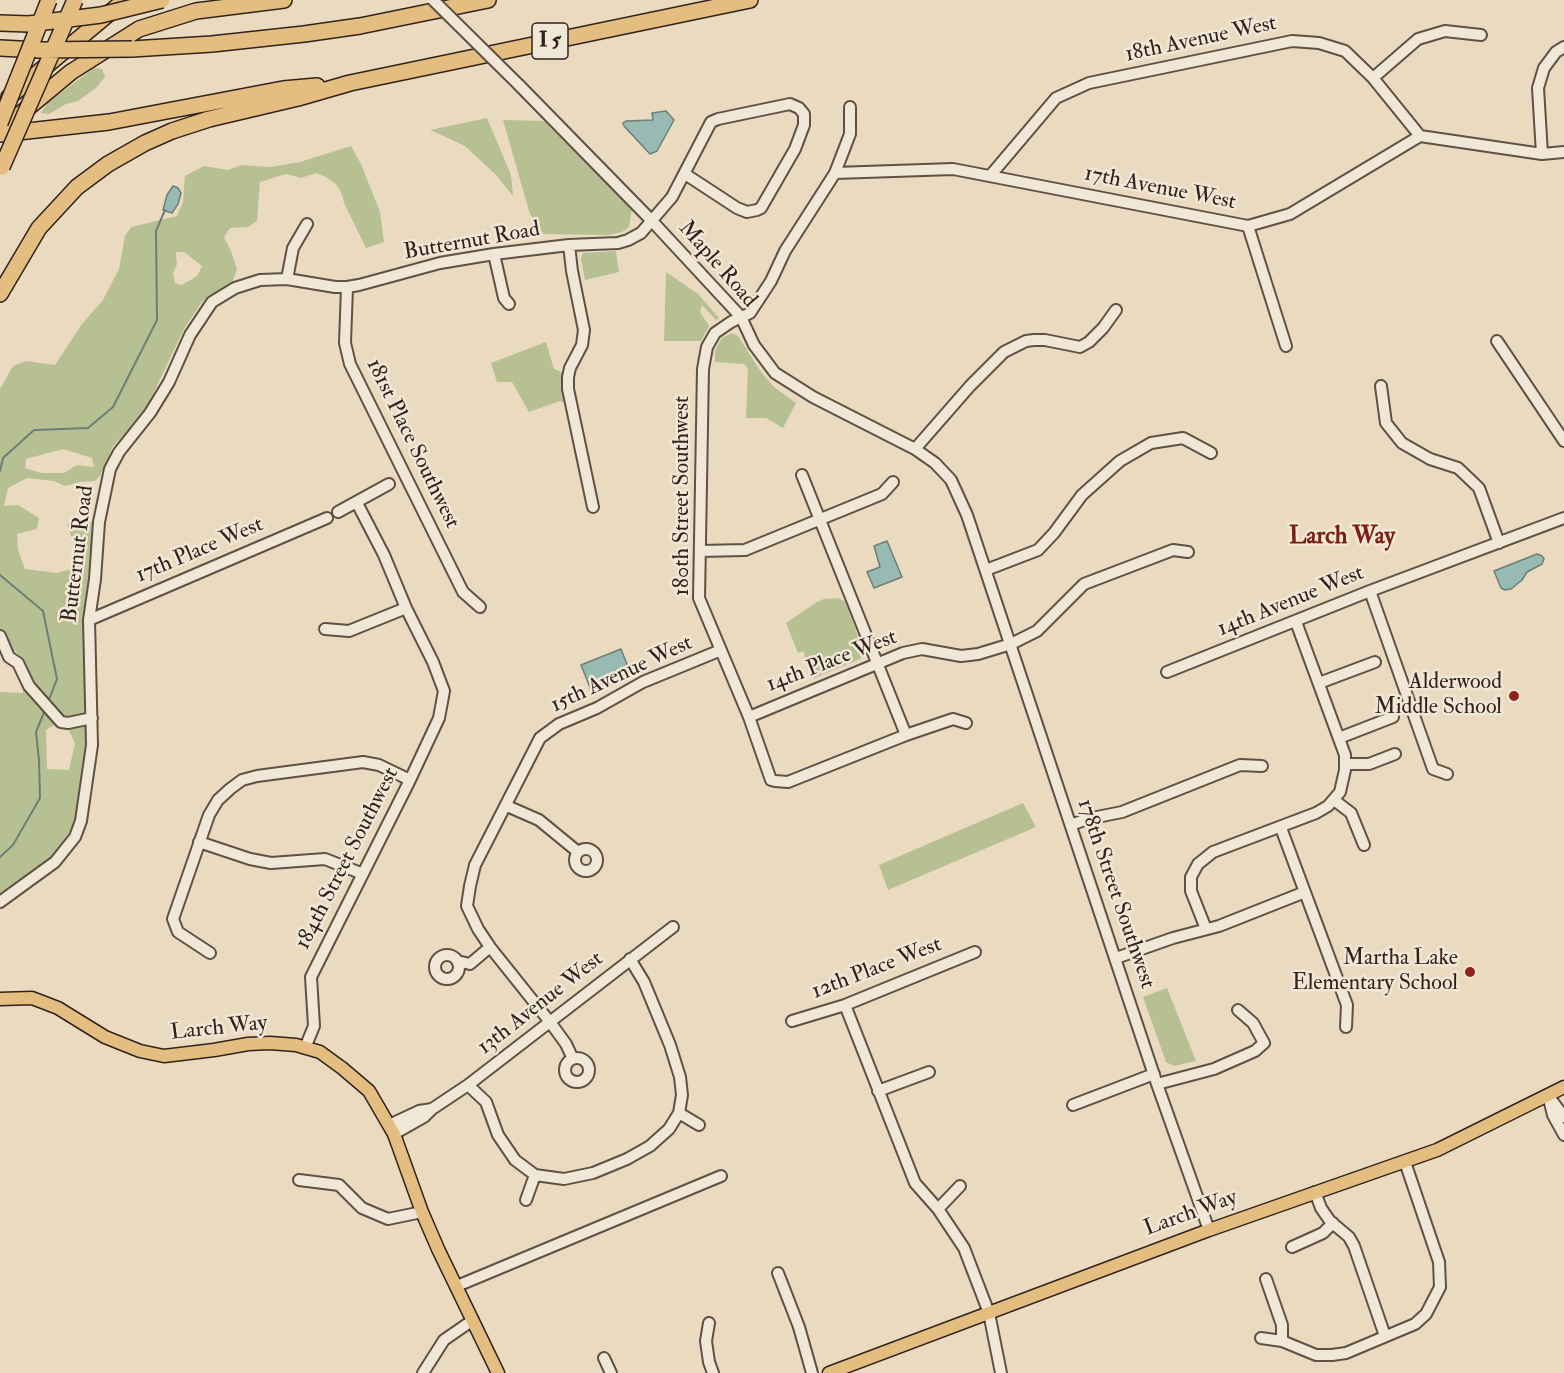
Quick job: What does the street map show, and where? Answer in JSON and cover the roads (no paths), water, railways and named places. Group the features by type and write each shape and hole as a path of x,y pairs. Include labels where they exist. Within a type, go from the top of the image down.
{"highway":[{"path":"0,123 49,0"},
{"path":"1,170 65,0"},
{"path":"1,170 75,0"},
{"path":"0,105 125,0"},
{"path":"0,23 29,24 101,15 162,0"},
{"path":"0,132 71,72 140,29 196,11 284,0"},
{"path":"0,48 38,50 212,44 360,26 488,0"},
{"name":"I 5","path":"0,132 109,122 283,89 350,83 750,0"},
{"path":"0,294 23,253 53,211 76,188 108,164 145,143 189,124 350,83"}],"main road":[{"name":"Larch Way","path":"0,999 32,998 58,1008 105,1037 140,1051 164,1056 270,1043 320,1052 342,1068 369,1091 392,1130 438,1249 498,1373"},
{"name":"Larch Way","path":"829,1373 1209,1230 1437,1150 1564,1087"}],"street":[{"name":"Maple Road","path":"433,0 652,221 741,318 754,345 775,373 813,397 915,449 940,467 965,507 986,570"},
{"path":"1373,78 1418,39 1445,31 1481,34"},
{"name":"18th Avenue West","path":"990,176 1056,98 1089,83 1292,41 1319,43 1345,51 1373,78 1420,136"},
{"path":"1542,154 1539,88 1544,68 1556,52 1564,47"},
{"name":"Butternut Road","path":"0,902 49,868 63,854 75,837 81,821 92,745 89,620 95,579 99,522 110,469 119,452 150,413 169,382 190,335 212,302 235,288 252,282 287,279 335,287 359,285 440,263 494,254 569,245 618,243 641,233 672,197 711,122 790,104 799,108 804,114 804,125 795,149 761,208 752,212 736,208 685,174"},
{"path":"741,318 750,313 771,281 784,251 835,172 850,134 850,107"},
{"path":"1420,136 1542,154 1564,152"},
{"name":"17th Avenue West","path":"835,172 953,168 1248,226 1290,214 1420,136"},
{"path":"287,279 293,248 308,224"},
{"path":"1248,226 1286,346"},
{"path":"569,245 584,330 582,345 570,368 568,389 593,507"},
{"path":"494,254 504,298 509,304"},
{"name":"181st Place Southwest","path":"347,286 345,343 350,364 464,592 480,607"},
{"path":"915,449 970,386 1004,352 1026,341 1034,340 1080,347 1089,342 1103,328 1116,310"},
{"name":"180th Street Southwest","path":"741,318 715,333 707,346 703,368 699,598 749,717 771,780 778,783 788,782 906,735"},
{"path":"1497,341 1564,441"},
{"path":"1381,386 1386,423 1401,443 1430,459 1458,468 1479,488 1499,543"},
{"path":"986,570 1038,550 1054,533 1082,495 1120,461 1151,443 1183,438 1211,453"},
{"path":"802,475 906,735 953,719 966,723"},
{"path":"700,551 745,550 882,494 893,482"},
{"path":"338,512 390,484"},
{"path":"325,629 349,631 406,608 384,555 357,502"},
{"name":"17th Place West","path":"89,620 327,518"},
{"name":"14th Avenue West","path":"1167,672 1370,591 1564,518"},
{"name":"14th Place West","path":"749,717 903,653 921,650 961,656 978,654 1011,644 1037,630 1084,584 1173,550 1188,552"},
{"name":"178th Street Southwest","path":"986,570 1156,1079 1209,1230"},
{"path":"1370,591 1433,769 1447,774"},
{"name":"184th Street Southwest","path":"305,1048 314,1026 311,976 410,780 438,718 444,691 433,662 406,608"},
{"path":"1206,929 1191,891 1191,877 1198,864 1213,852 1316,813 1328,806 1337,796 1345,755 1296,622"},
{"path":"0,636 9,657 18,663 37,697 61,722 68,723 92,717"},
{"name":"15th Avenue West","path":"573,1059 566,1044 550,1022 478,929 467,906 475,866 540,738 559,724 597,708 643,681 721,650"},
{"path":"1319,683 1375,662"},
{"path":"1339,738 1393,717"},
{"path":"1345,764 1369,764 1395,754"},
{"path":"210,953 178,932 173,923 174,914 209,814 218,800 242,780 257,776 363,762 379,765 410,780"},
{"path":"1071,825 1087,819 1122,812 1240,765 1262,766"},
{"path":"1337,796 1351,813 1364,845"},
{"path":"507,806 539,820 578,852"},
{"path":"1281,828 1347,1005 1346,1027"},
{"path":"199,842 250,859 271,863 325,860 363,874"},
{"path":"1116,958 1173,938 1219,926 1305,892"},
{"name":"13th Avenue West","path":"392,1130 424,1117 673,927"},
{"path":"457,961 470,964 490,947"},
{"name":"12th Place West","path":"792,1021 844,1005 975,952"},
{"path":"468,1085 486,1102 498,1135 515,1160 535,1175 564,1179 593,1173 627,1159 650,1146 669,1129 679,1113 682,1095 680,1077 670,1045 644,981 630,959"},
{"path":"844,1005 915,1183 938,1209 964,1248 989,1313 1001,1373"},
{"path":"1072,1105 1156,1079 1215,1069 1255,1051 1264,1043 1253,1023 1238,1010"},
{"path":"879,1091 929,1072"},
{"path":"1548,1095 1564,1117"},
{"path":"1548,1095 1553,1115 1564,1136"},
{"path":"679,1113 699,1125"},
{"path":"1262,1338 1282,1341 1316,1355 1346,1353 1415,1324 1433,1304 1440,1287 1439,1262 1405,1162"},
{"path":"526,1200 535,1175"},
{"path":"457,1286 721,1176"},
{"path":"299,1180 339,1185 362,1208 388,1219 422,1212"},
{"path":"938,1209 960,1186"},
{"path":"1315,1192 1321,1208 1349,1237 1354,1246 1385,1336"},
{"path":"1292,1247 1323,1233 1333,1223"},
{"path":"778,1273 799,1327 812,1373"},
{"path":"1266,1279 1282,1325 1282,1341"},
{"path":"423,1373 444,1340 473,1320"},
{"path":"709,1323 706,1341 713,1373"},
{"path":"604,1358 611,1373"}],"water":[{"path":"666,111 674,120 657,151 650,154 623,123 653,120 652,113"},
{"path":"173,186 181,193 172,213 163,210 167,195"},
{"path":"887,541 902,577 874,588 867,572 880,567 874,546"},
{"path":"1537,554 1544,559 1542,564 1527,572 1522,580 1511,589 1501,588 1494,571"},
{"path":"621,649 630,672 593,695 581,665"}],"waterway":[{"path":"0,471 3,458 34,430 88,428 113,407 157,320 156,231 165,210"},
{"path":"0,575 43,611 57,679 48,702"},
{"path":"0,857 13,845 40,798 36,732 45,710"}],"place":[{"name":"Alderwood Middle School","path":"1514,696"},
{"name":"Martha Lake Elementary School","path":"1470,972"}],"district":[{"name":"Larch Way","path":"1342,538"}]}
